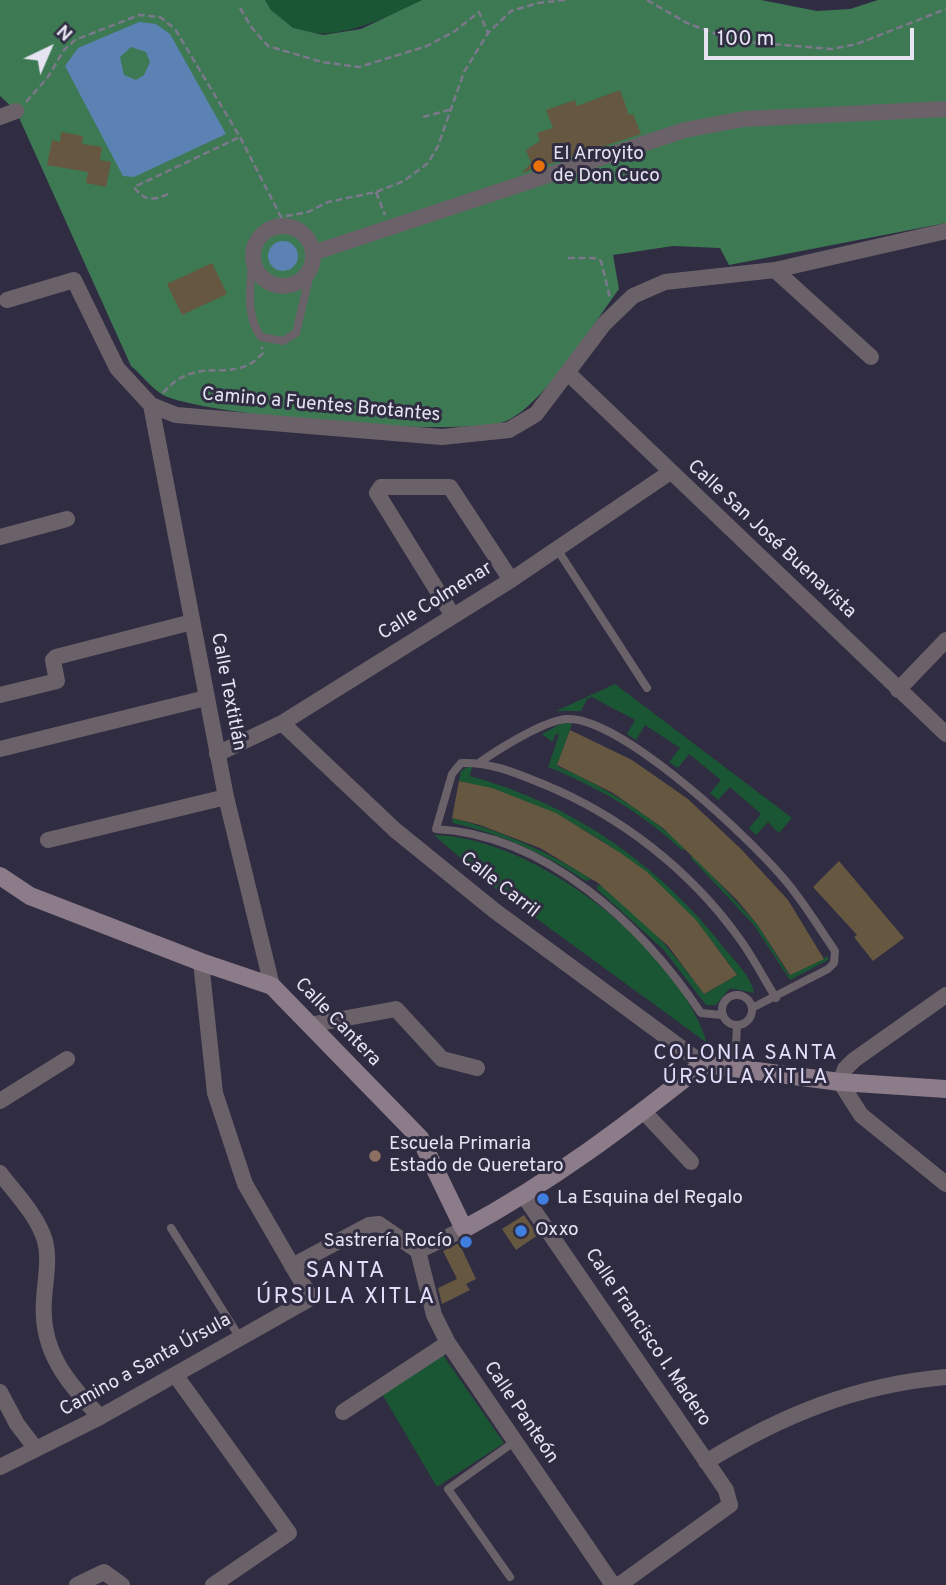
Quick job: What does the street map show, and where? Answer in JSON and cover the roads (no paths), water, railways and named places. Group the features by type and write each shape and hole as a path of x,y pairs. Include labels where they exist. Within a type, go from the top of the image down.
{"street":[{"path":"313,259 309,241 285,222 266,231 253,250 257,273 276,286 298,283 313,259 389,227 685,130 744,119 946,109"},
{"path":"0,117 16,111"},
{"name":"Camino a Fuentes Brotantes","path":"7,300 75,280 117,368 151,405 176,415 442,438 509,430 536,414 614,314 632,296 665,282 775,270 946,231"},
{"path":"775,270 871,357"},
{"name":"Calle San José Buenavista","path":"569,374 669,473 946,734"},
{"name":"Calle Textitlán","path":"151,405 226,797 272,986"},
{"name":"Calle Colmenar","path":"218,754 282,723 511,580 669,473"},
{"path":"453,616 377,489 450,486 511,580"},
{"path":"0,537 67,519"},
{"path":"0,695 57,681 53,660 56,657 192,622"},
{"path":"898,690 946,640"},
{"path":"0,748 206,698"},
{"name":"Calle Carril","path":"282,723 395,830 485,903 703,1064"},
{"path":"48,839 226,797"},
{"name":"Calle Cantera","path":"0,876 30,896 201,962 272,986 421,1138 464,1229"},
{"path":"201,962 215,1093 245,1184 292,1266 369,1225 379,1224 418,1251 464,1229 524,1196 614,1136 703,1064 840,1082 946,1089"},
{"path":"840,1082 845,1069 854,1060 946,995"},
{"path":"309,1025 396,1009 442,1059 477,1068"},
{"path":"0,1101 68,1059"},
{"path":"840,1082 861,1115 946,1184"},
{"path":"644,1112 691,1162"},
{"path":"0,1173 32,1216 45,1240 42,1325 49,1346 66,1377 100,1417"},
{"name":"Calle Francisco I. Madero","path":"524,1196 726,1490 730,1505 619,1585"},
{"name":"Calle Panteón","path":"418,1251 433,1315 448,1343 613,1585"},
{"name":"Camino a Santa Úrsula","path":"0,1467 176,1376 311,1298 292,1266"},
{"path":"342,1412 448,1343"},
{"path":"176,1376 289,1533 213,1585"},
{"path":"706,1462 758,1430 794,1414 882,1387 946,1377"},
{"path":"0,1392 17,1424 36,1449"},
{"path":"78,1585 104,1572 122,1585"}],"lane":[{"path":"253,250 250,307 252,326 261,337 283,341 296,333 313,259"},
{"path":"556,549 647,688"},
{"path":"480,762 508,743 564,719 583,720 634,747 708,802 789,884 835,951 834,963 828,970 752,1008"},
{"path":"722,1015 725,1000 734,995 744,996 752,1008 750,1018 737,1025 728,1022 722,1015 701,1013 654,948 625,919 551,867 487,837 461,830 436,829 452,774 461,763 480,762 516,773 604,812 653,846 696,888 739,938 776,998"},
{"path":"735,1068 737,1025"},
{"path":"171,1228 240,1338"},
{"path":"510,1577 448,1489 514,1442"}],"water":[{"path":"139,22 156,24 170,34 226,134 134,177 123,176 65,66 78,48","holes":["131,47 146,52 150,62 144,75 136,80 124,75 120,57"]},
{"path":"283,241 294,245 298,256 294,267 283,271 272,267 268,256 272,245"}],"place":[{"name":"El Arroyito de Don Cuco","path":"539,166"},
{"name":"Escuela Primaria Estado de Queretaro","path":"375,1156"},
{"name":"La Esquina del Regalo","path":"543,1199"},
{"name":"Oxxo","path":"521,1231"},
{"name":"Sastrería Rocío","path":"466,1242"}],"district":[{"name":"COLONIA SANTA ÚRSULA XITLA","path":"746,1067"},
{"name":"SANTA ÚRSULA XITLA","path":"346,1285"}]}
